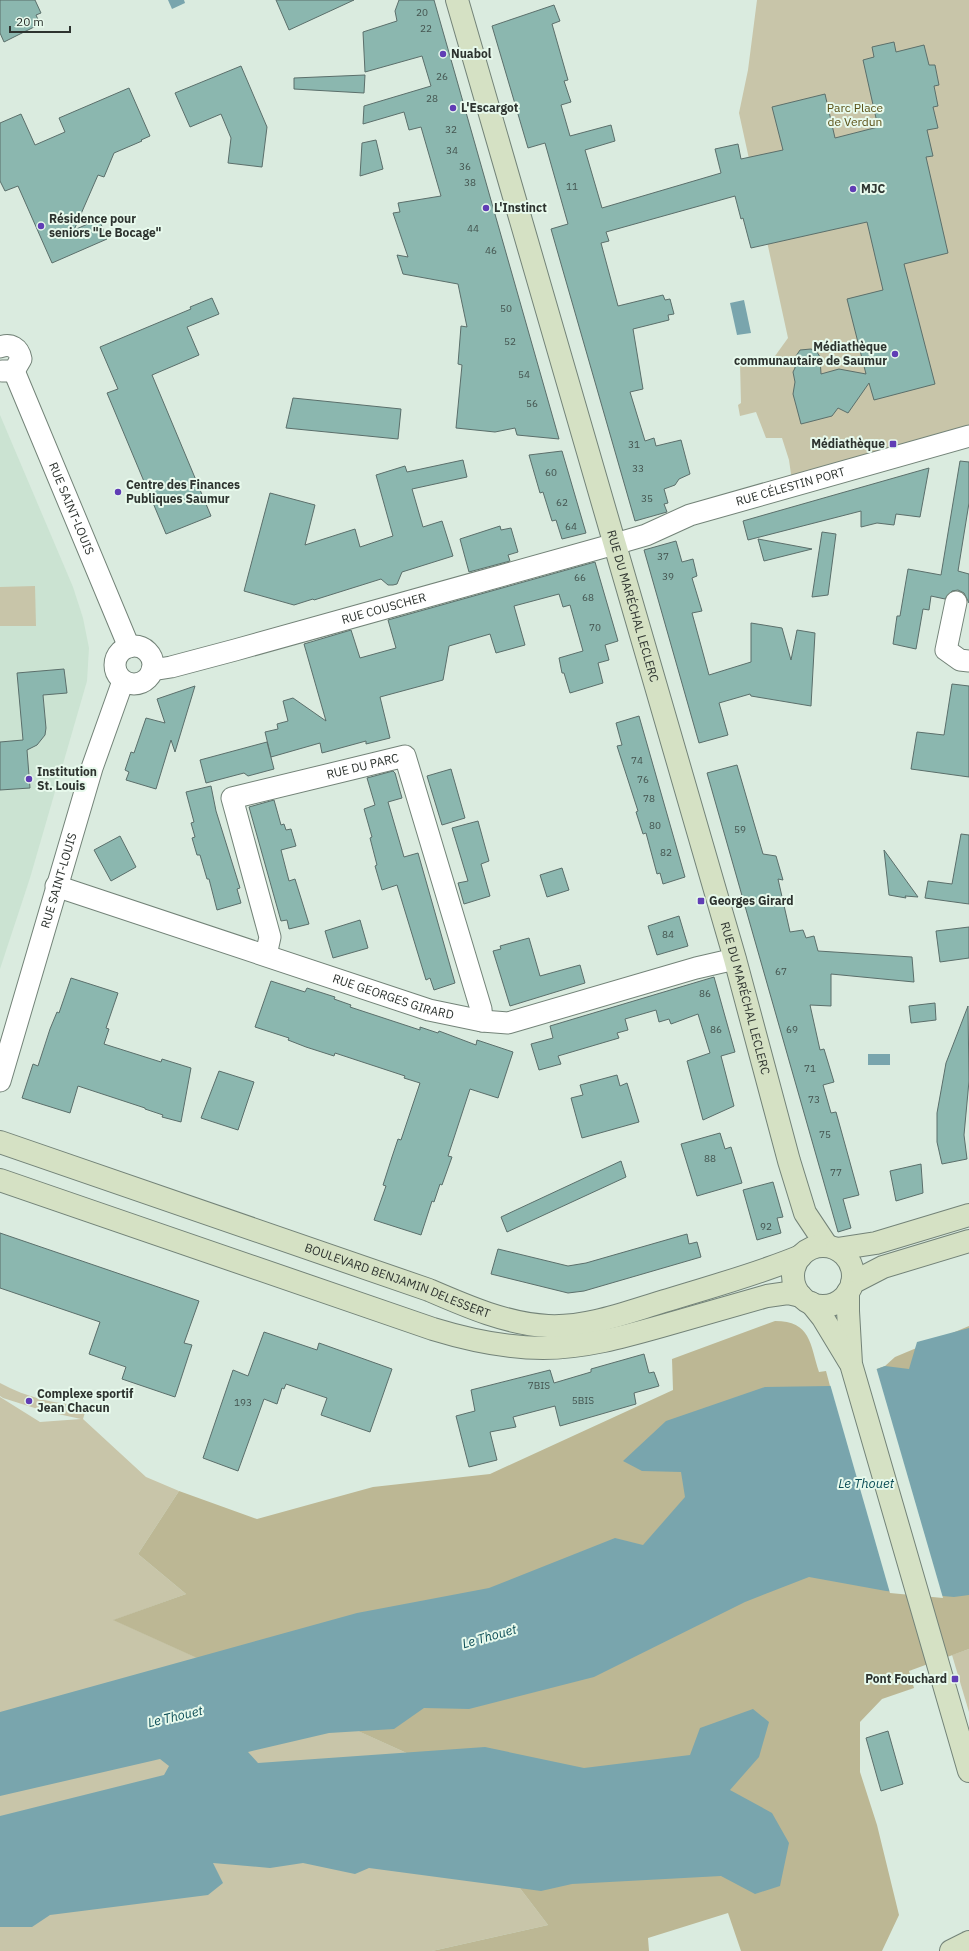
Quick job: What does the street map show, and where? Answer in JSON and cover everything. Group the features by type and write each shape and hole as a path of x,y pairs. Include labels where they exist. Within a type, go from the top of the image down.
{"main road":[{"name":"RUE DU MARÉCHAL LECLERC","path":"457,0 735,958 805,1213 802,1254"},
{"name":"BOULEVARD BENJAMIN DELESSERT","path":"0,1142 429,1290 480,1310 519,1322 546,1326 579,1324 614,1316 759,1273 802,1254"},
{"path":"0,1180 433,1329 467,1339 500,1345 544,1348 581,1345 618,1338 767,1296 788,1293 821,1306 832,1305 841,1300 850,1288 883,1267 969,1241"},
{"name":"RUE DU MARÉCHAL LECLERC","path":"805,1213 832,1247"},
{"path":"969,1215 876,1243 811,1248 802,1254 795,1265 793,1276 795,1287 823,1318 851,1364 969,1771"},
{"path":"832,1247 845,1255 850,1263 853,1273 850,1288 851,1364"},
{"path":"951,1951 969,1942"}],"street":[{"name":"RUE SAINT-LOUIS","path":"0,348 11,346 18,350 21,359 7,370 129,647"},
{"name":"RUE CÉLESTIN PORT","path":"615,544 646,535 690,515 969,436"},
{"name":"RUE COUSCHER","path":"152,670 171,667 235,650 615,544"},
{"path":"956,602 946,650 960,660 969,661"},
{"path":"129,647 140,647 146,650 152,658 152,670 150,676 142,683 132,685 123,681 115,671 115,662 121,652 129,647"},
{"name":"RUE SAINT-LOUIS","path":"0,1081 56,886 92,768 123,681"},
{"name":"RUE DU PARC","path":"266,955 270,937 232,798 405,756 481,1009 482,1021"},
{"name":"RUE GEORGES GIRARD","path":"56,886 430,1010 482,1021 508,1023 735,958"}],"shaded area":[{"name":"Institution St. Louis","path":"0,415 73,587 83,618 89,648 87,681 30,878 0,969"},
{"path":"775,1321 787,1322 796,1325 802,1330 811,1344 819,1372 826,1371 830,1386 885,1366 895,1357 969,1326 969,1649 909,1671 914,1688 882,1699 860,1722 860,1772 877,1825 899,1915 882,1951 741,1951 728,1913 648,1938 649,1951 432,1951 548,1925 422,1760 113,1620 186,1594 138,1554 179,1491 257,1519 373,1487 490,1474 673,1390 672,1359"}],"green space":[{"name":"Parc Place de Verdun","path":"757,0 969,0 969,430 792,481 789,460 782,438 766,438 756,412 740,416 738,405 741,403 740,363 775,356 788,338 739,113 748,70"},
{"path":"35,586 36,626 0,626 0,587"},
{"path":"0,1383 21,1393 42,1399 64,1404 87,1406 83,1419 146,1477 179,1491 138,1554 186,1594 114,1620 422,1760 548,1925 432,1951 0,1951 0,1397 40,1422 81,1419 44,1411 3,1398 0,1396"},
{"path":"969,1649 969,1712 952,1655"}],"water":[{"path":"168,0 184,0 185,3 172,9"},
{"path":"744,300 751,333 737,335 730,303"},
{"path":"868,1054 890,1054 890,1065 868,1065"},
{"name":"Le Thouet","path":"969,1328 969,1595 954,1597 886,1591 809,1577 745,1602 594,1677 469,1709 424,1708 394,1729 329,1733 248,1752 258,1763 485,1747 584,1768 690,1755 700,1728 753,1709 769,1722 759,1757 730,1790 772,1813 789,1843 780,1886 755,1894 721,1876 572,1884 541,1891 369,1868 355,1874 303,1863 270,1868 213,1863 223,1883 208,1895 50,1915 32,1927 0,1927 0,1816 164,1775 169,1766 160,1759 0,1796 0,1712 357,1613 489,1588 615,1538 643,1545 685,1497 681,1472 642,1471 623,1461 666,1421 765,1387 830,1386 885,1366 909,1369 917,1342"}],"pier":[{"path":"876,1367 943,1598 890,1593 830,1384"}],"building":[{"path":"0,0 35,0 41,13 36,15 40,24 4,42 0,33"},
{"path":"276,0 354,0 289,30"},
{"path":"399,0 434,0 559,439 517,435 515,428 495,432 456,428 462,365 458,364 461,326 467,327 458,284 403,274 397,255 408,257 393,213 400,212 398,203 441,196 421,127 409,130 404,112 363,124 364,106 431,86 422,56 365,72 363,32 397,21 395,11"},
{"path":"554,5 560,21 552,24 568,80 564,81 571,102 561,105 570,136 611,125 615,141 585,150 602,208 721,173 715,149 738,144 741,159 783,150 772,107 825,94 835,138 878,127 863,60 874,57 872,47 894,42 896,52 924,45 929,65 935,65 939,85 934,86 938,106 933,107 938,128 927,130 933,156 926,157 948,253 904,264 935,384 874,400 869,383 848,413 838,408 832,416 801,424 793,394 795,382 793,372 795,368 796,356 800,350 811,349 817,352 820,357 821,374 839,369 866,374 847,299 883,290 867,222 751,248 735,196 606,232 609,241 601,243 618,306 663,295 665,300 670,299 674,314 668,315 669,320 633,329 643,389 630,392 645,441 654,438 656,446 681,440 690,474 679,479 675,485 664,489 668,503 664,504 667,512 635,521 551,229 568,224 545,143 528,148 492,26"},
{"path":"241,66 267,127 262,167 228,163 231,138 221,114 190,127 175,93"},
{"path":"365,75 364,93 294,89 294,78"},
{"path":"129,88 150,136 114,153 104,177 98,175 74,230 99,219 107,239 52,263 18,186 5,191 0,181 0,123 21,114 35,145 65,132 59,118"},
{"path":"376,140 383,169 360,176 362,143"},
{"path":"212,298 219,314 187,327 199,355 152,375 211,516 166,534 107,393 118,389 100,347 191,309 190,307"},
{"path":"293,398 401,409 398,439 286,428"},
{"path":"562,451 586,533 562,539 556,520 552,521 543,492 540,493 529,455"},
{"path":"463,460 467,477 412,489 423,527 442,521 453,556 402,572 397,584 388,585 381,579 294,605 244,591 270,493 315,505 305,545 355,529 360,547 393,536 376,475 405,466 407,472"},
{"path":"960,461 969,462 969,503 958,571 969,574 969,603 964,593 958,590 952,591 945,599 931,596 929,610 923,609 916,649 893,644 897,616 900,616 908,569 941,575"},
{"path":"929,468 920,517 896,514 894,525 877,523 861,527 861,511 748,540 743,521"},
{"path":"500,526 501,530 511,528 518,552 508,555 510,561 469,572 460,539"},
{"path":"822,532 836,534 828,595 812,597"},
{"path":"758,539 812,549 764,561"},
{"path":"676,541 682,562 693,559 697,576 692,578 702,611 692,613 709,675 751,662 751,623 782,628 791,660 797,630 815,633 811,706 751,696 750,694 719,703 728,735 699,743 644,550"},
{"path":"595,562 618,641 605,645 609,660 598,663 603,683 570,693 564,673 562,673 559,658 583,651 570,605 563,607 559,594 514,606 525,645 496,653 490,634 449,646 443,680 380,697 390,738 366,744 366,741 322,753 320,743 271,757 265,732 278,729 277,724 288,721 283,701 293,698 326,721 304,644 351,630 360,658 396,648 388,620"},
{"path":"64,669 67,693 43,695 46,728 45,735 37,745 27,750 30,788 0,790 0,742 23,740 17,673"},
{"path":"952,684 969,686 969,777 911,769 917,732 944,735"},
{"path":"195,686 175,752 171,740 156,789 126,780 129,772 125,770 131,752 134,753 146,718 165,723 157,699"},
{"path":"639,716 685,877 663,884 660,873 657,874 646,833 643,834 636,812 638,811 617,746 622,745 616,723"},
{"path":"267,742 274,769 248,776 244,773 206,783 200,760"},
{"path":"737,765 763,854 776,856 783,880 778,879 790,932 803,930 806,938 814,936 818,951 912,957 914,982 831,974 831,1006 810,1005 820,1050 824,1049 834,1082 823,1085 831,1113 836,1112 859,1195 843,1199 851,1228 838,1232 707,773"},
{"path":"451,769 465,818 442,825 427,776"},
{"path":"393,771 395,773 402,798 388,802 404,857 418,853 455,983 434,990 430,978 426,980 397,885 382,890 375,866 377,865 370,838 372,837 364,809 375,805 367,778"},
{"path":"211,786 216,811 240,888 237,889 241,903 217,910 209,879 207,879 200,855 197,855 192,838 195,837 191,823 194,822 186,792"},
{"path":"274,800 281,825 284,824 286,830 291,829 296,846 281,850 289,881 295,879 309,924 289,929 287,920 281,921 249,807"},
{"path":"478,821 489,861 481,864 490,896 464,904 458,883 468,881 452,828"},
{"path":"961,834 969,835 969,904 925,898 928,881 952,884"},
{"path":"120,836 136,867 111,881 94,850"},
{"path":"884,850 918,897 905,896 906,898 889,895"},
{"path":"562,868 569,890 547,897 540,875"},
{"path":"679,916 688,946 657,955 648,926"},
{"path":"360,920 368,948 333,958 325,931"},
{"path":"969,927 969,958 940,962 936,931"},
{"path":"529,938 540,976 580,965 585,983 510,1006 493,951 501,949 500,946"},
{"path":"714,977 735,1052 721,1056 734,1106 703,1120 687,1061 710,1053 698,1014 671,1024 669,1019 659,1022 656,1010 625,1019 628,1030 617,1033 619,1038 558,1056 561,1064 539,1070 531,1044 553,1038 550,1026"},
{"path":"71,978 118,993 106,1028 109,1029 104,1044 161,1062 162,1059 191,1068 181,1122 162,1117 163,1115 145,1108 78,1086 70,1113 22,1098 33,1064 38,1066 50,1029 57,1012 59,1013"},
{"path":"271,981 305,992 307,988 335,997 334,999 351,1005 350,1007 420,1030 420,1027 438,1033 439,1031 476,1045 477,1040 513,1052 498,1098 470,1089 448,1156 452,1157 442,1185 440,1184 434,1202 432,1201 421,1235 374,1220 386,1186 383,1185 398,1139 401,1140 420,1083 404,1078 405,1076 335,1053 334,1056 306,1047 288,1040 289,1038 255,1027"},
{"path":"935,1003 936,1020 911,1023 909,1006"},
{"path":"968,1006 969,1081 964,1135 967,1159 942,1164 937,1142 937,1113 946,1063"},
{"path":"219,1071 254,1082 238,1130 201,1118"},
{"path":"617,1075 620,1086 627,1083 639,1122 582,1138 571,1098 583,1095 580,1085"},
{"path":"720,1133 725,1149 731,1147 742,1183 697,1196 681,1144"},
{"path":"621,1161 626,1177 507,1232 501,1217"},
{"path":"921,1164 923,1193 896,1201 890,1171"},
{"path":"773,1182 783,1217 777,1218 781,1233 757,1240 743,1190"},
{"path":"0,1233 199,1301 184,1343 192,1345 175,1397 122,1379 126,1367 89,1354 100,1322 0,1288"},
{"path":"687,1234 689,1244 697,1242 701,1257 584,1291 568,1293 491,1274 498,1249 568,1266 586,1263"},
{"path":"264,1332 317,1350 319,1343 392,1369 370,1432 321,1415 327,1398 286,1384 284,1389 282,1388 277,1404 264,1399 238,1471 203,1458 233,1370 248,1376"},
{"path":"644,1354 649,1373 654,1372 659,1386 634,1393 636,1404 560,1426 555,1406 513,1417 516,1427 490,1432 497,1460 469,1467 456,1416 475,1411 471,1390 550,1370 554,1383 591,1372 591,1369"},
{"path":"888,1731 903,1784 881,1791 866,1738"}],"place":[{"name":"Nuabol","path":"443,54"},
{"name":"L'Escargot","path":"453,108"},
{"name":"MJC","path":"853,189"},
{"name":"L'Instinct","path":"486,208"},
{"name":"Résidence pour seniors \"Le Bocage\"","path":"41,226"},
{"name":"Médiathèque communautaire de Saumur","path":"895,354"},
{"name":"Médiathèque","path":"893,444"},
{"name":"Centre des Finances Publiques Saumur","path":"118,492"},
{"name":"Institution St. Louis","path":"29,779"},
{"name":"Georges Girard","path":"701,901"},
{"name":"Complexe sportif Jean Chacun","path":"29,1401"},
{"name":"Pont Fouchard","path":"955,1679"}]}
